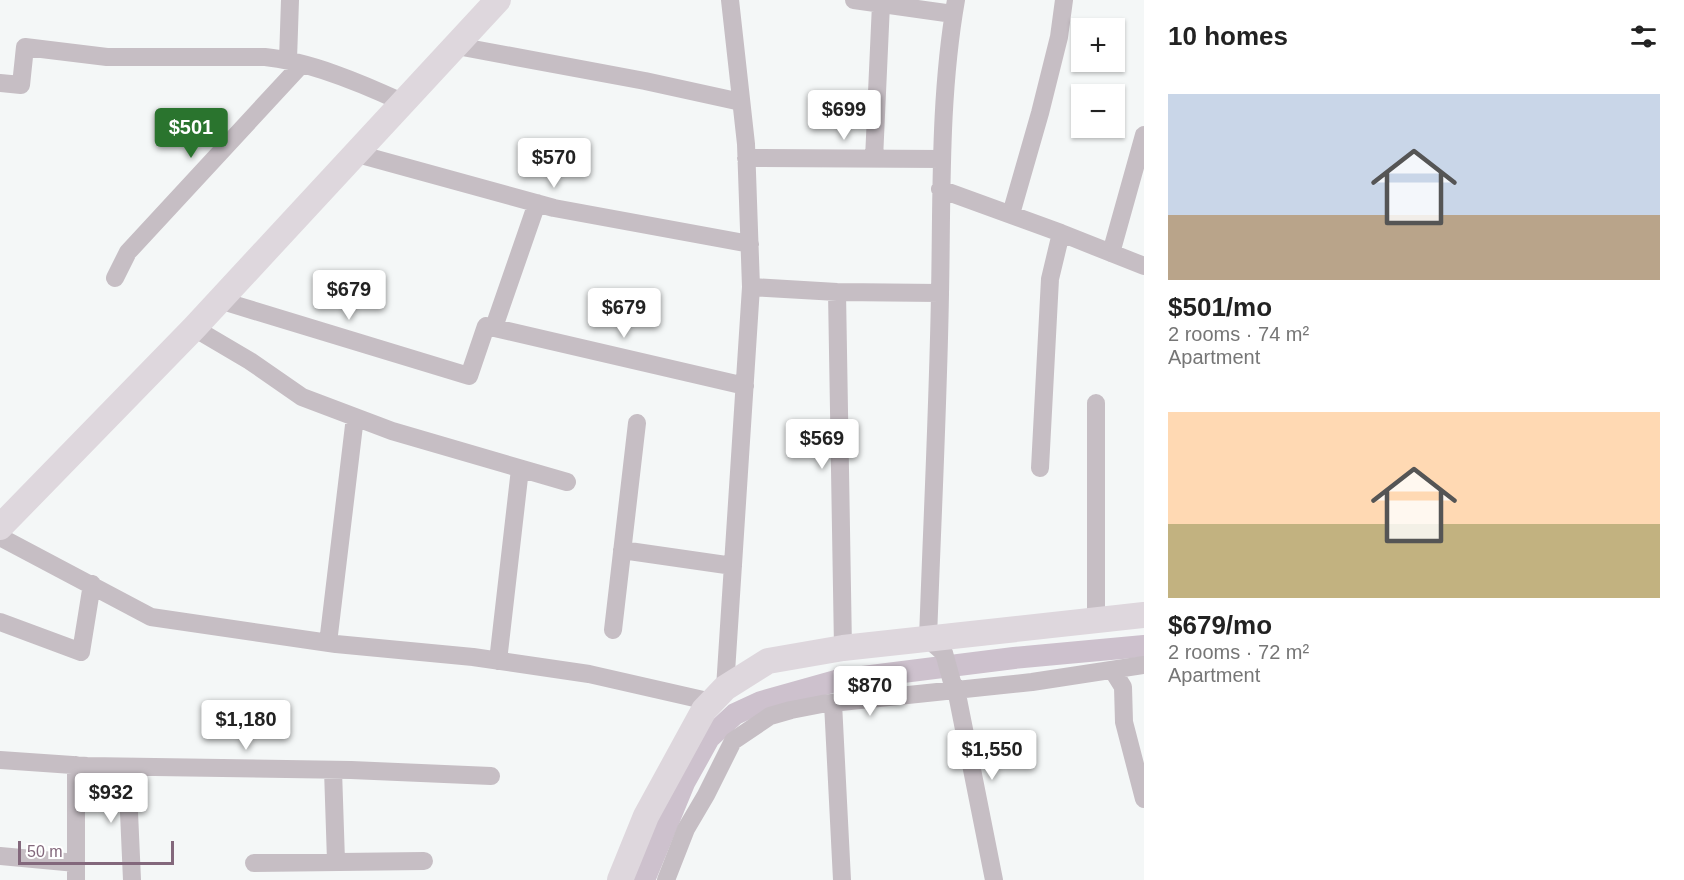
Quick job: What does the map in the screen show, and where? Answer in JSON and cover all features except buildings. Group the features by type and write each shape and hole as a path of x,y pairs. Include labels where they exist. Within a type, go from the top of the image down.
{"street":[{"path":"115,278 128,252 295,62 290,0"},
{"path":"0,527 194,328 498,0"},
{"path":"718,695 733,566 751,287 746,158 730,0"},
{"path":"854,0 881,4 954,7 949,36 940,189 936,646 954,686 994,880"},
{"path":"1011,214 1059,37 1064,0"},
{"path":"874,159 881,4"},
{"path":"457,46 645,81 741,102"},
{"path":"0,83 21,85 25,47 107,57 265,57 295,62 367,85 402,102"},
{"path":"1111,253 1144,135"},
{"path":"354,153 554,208 750,244"},
{"path":"746,158 942,159"},
{"path":"940,189 1144,266"},
{"path":"494,327 537,203"},
{"path":"1040,468 1050,279 1061,233"},
{"path":"751,287 837,292 940,293"},
{"path":"837,292 843,648"},
{"path":"219,300 469,376 486,326 745,386"},
{"path":"194,328 250,361 302,397 392,431 567,483"},
{"path":"1096,403 1096,621"},
{"path":"328,643 355,417"},
{"path":"613,630 637,423"},
{"path":"498,661 520,469"},
{"path":"0,537 151,617 328,643 498,661 718,695"},
{"path":"622,550 733,566"},
{"path":"0,622 81,652 92,584"},
{"path":"620,880 646,816 698,720 718,695 768,661 843,648 936,646 1144,615"},
{"path":"666,880 686,829 733,741 770,716 833,703 954,686 1032,682 1144,665"},
{"path":"1113,671 1123,687 1124,722 1144,799"},
{"path":"833,703 842,880"},
{"path":"0,759 127,767 333,770 491,776"},
{"path":"0,856 76,871 76,765"},
{"path":"127,767 132,880"},
{"path":"333,770 336,861"},
{"path":"254,863 284,871 336,861 423,861"}],"waterway":[{"path":"644,880 684,783 709,738 735,714 761,702 839,680 1014,658 1144,646"}]}
